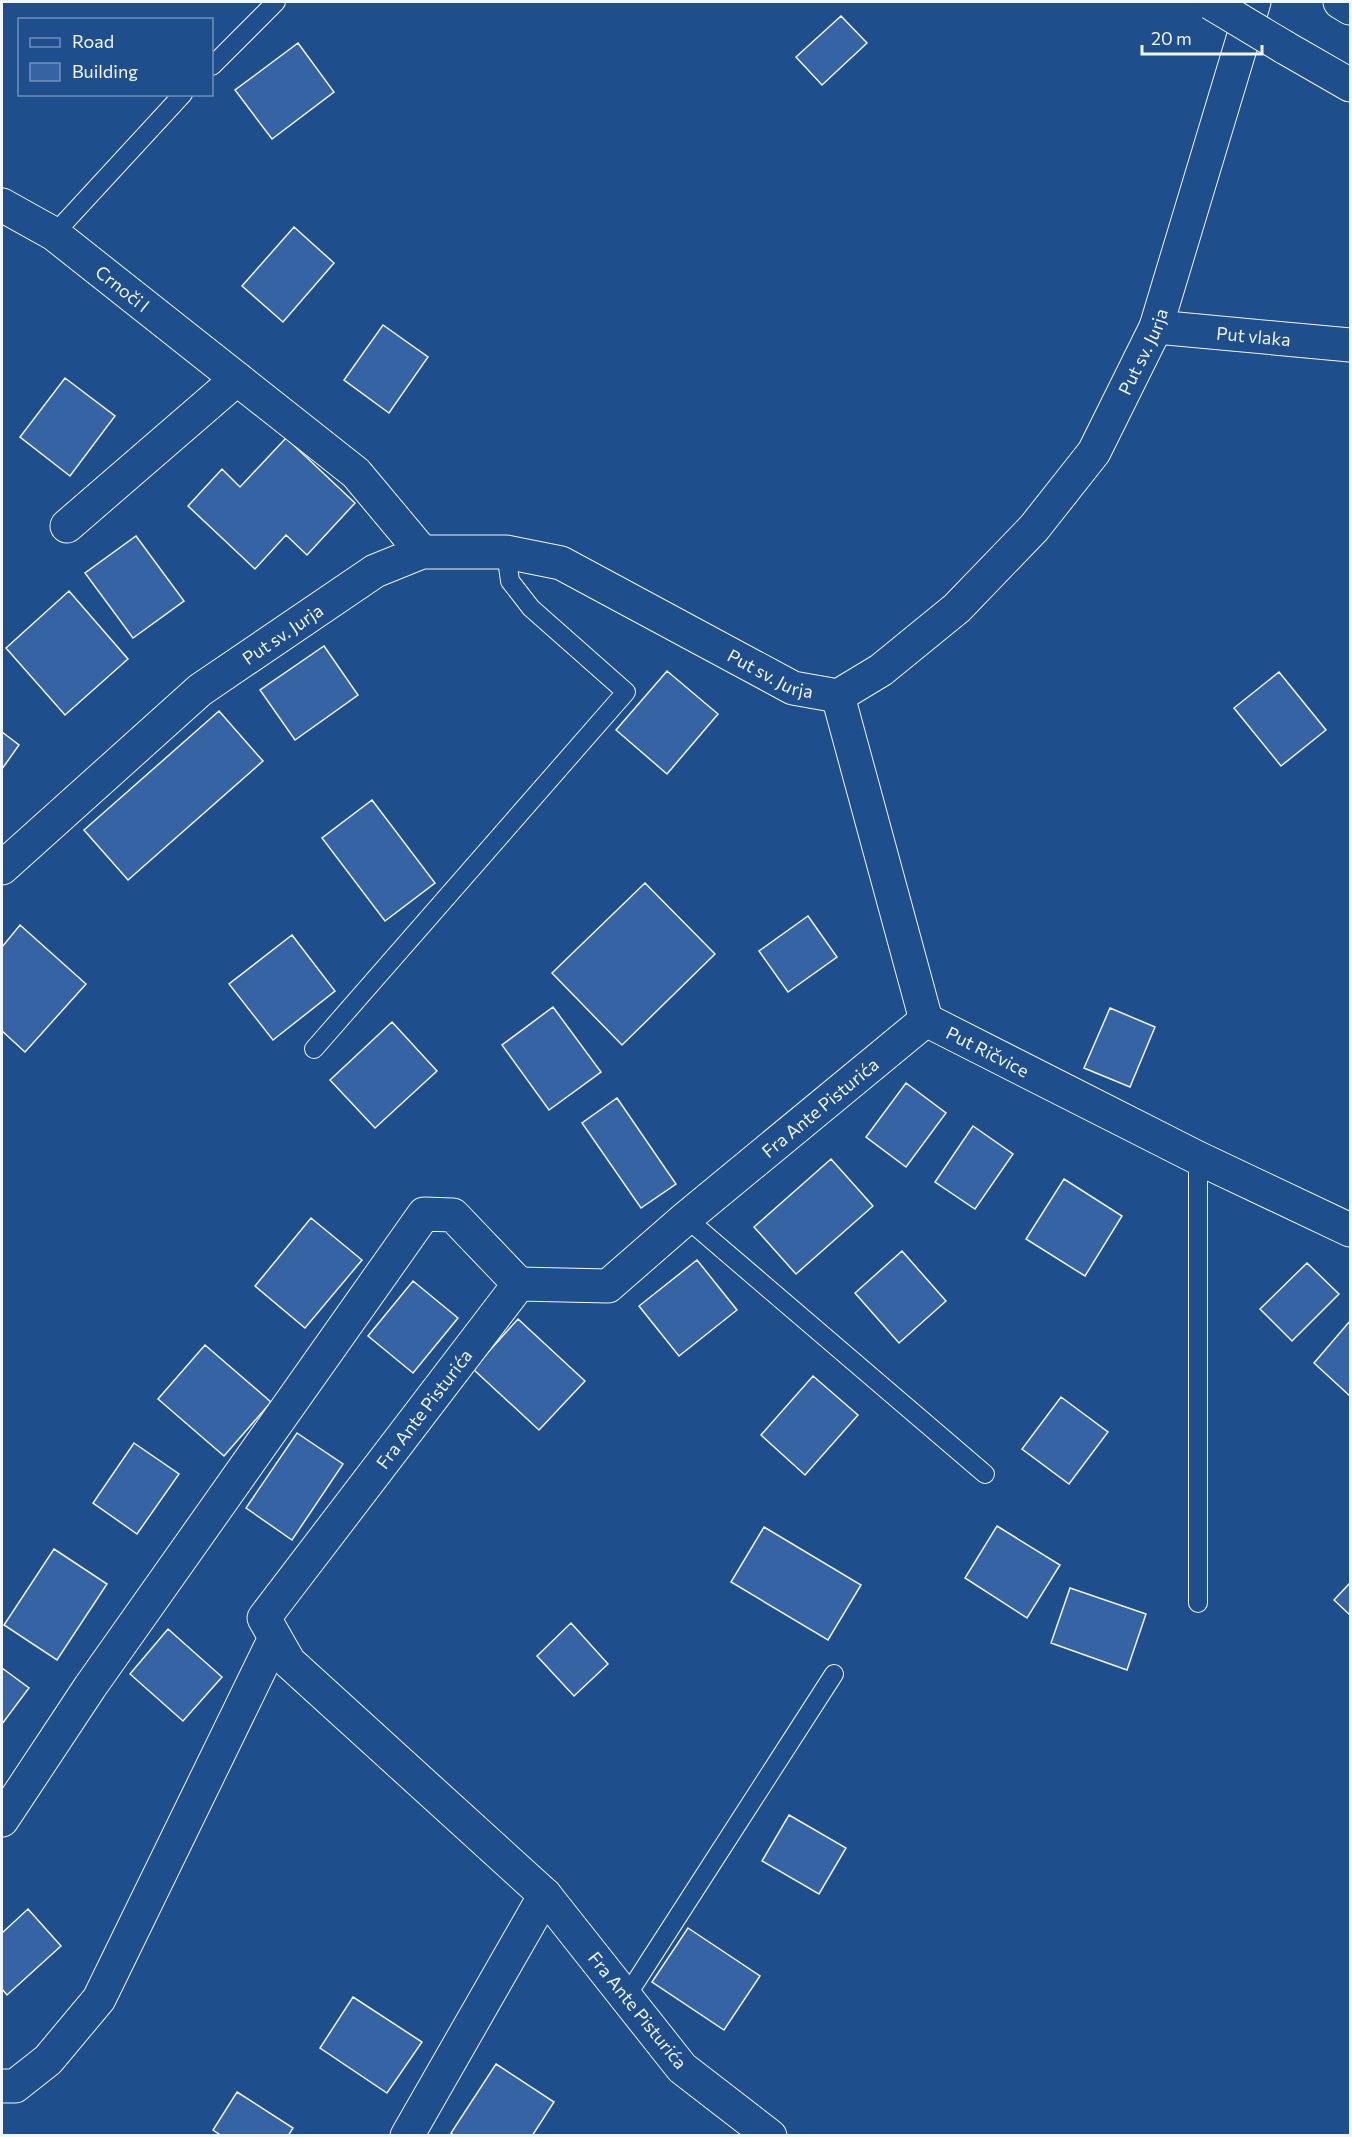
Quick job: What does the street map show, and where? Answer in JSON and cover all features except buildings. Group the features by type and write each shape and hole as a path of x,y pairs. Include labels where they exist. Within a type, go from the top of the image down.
{"street":[{"path":"1210,2 1350,85"},
{"name":"Put sv. Jurja","path":"2,868 200,690 375,571 422,552 506,552 561,563 794,688 838,696 881,670 957,608 1034,528 1094,452 1156,327 1254,2"},
{"path":"1340,2 1350,8"},
{"name":"Crnoči l","path":"2,206 54,234 356,473 422,552"},
{"name":"Put vlaka","path":"1156,327 1350,345"},
{"path":"67,526 237,379"},
{"name":"Put Ričvice","path":"838,696 926,1020 1198,1158 1350,1230"},
{"name":"Fra Ante Pisturića","path":"770,2136 682,2068 545,1895 290,1662 264,1618 519,1284 608,1286 686,1218 926,1020"},
{"path":"2,1820 156,1592 424,1214 453,1215 519,1284"},
{"path":"2,2086 15,2086 48,2060 99,1999 275,1638"},
{"path":"407,2136 545,1895"}],"lane":[{"path":"213,65 276,2"},
{"path":"54,234 181,96"},
{"path":"314,1049 626,692 531,608 510,581 506,552"},
{"path":"1198,1158 1198,1603"},
{"path":"686,1218 985,1474"},
{"path":"626,1997 834,1674"}]}
